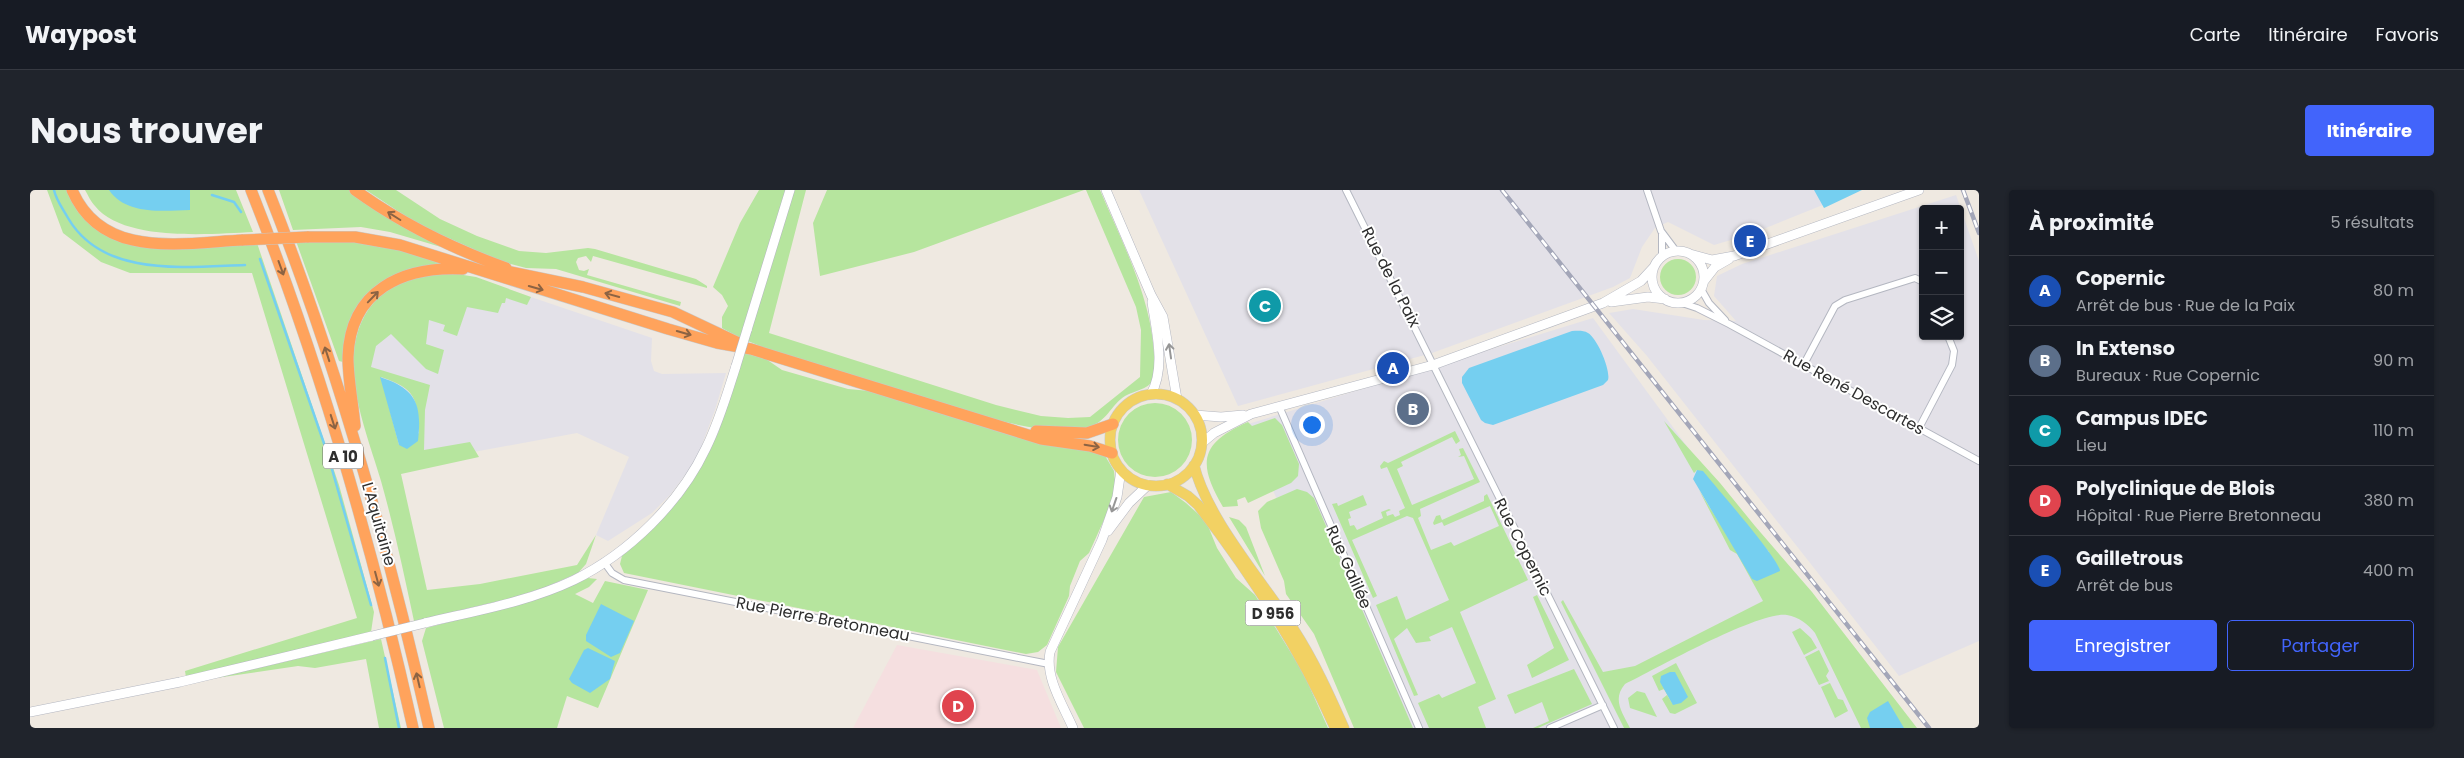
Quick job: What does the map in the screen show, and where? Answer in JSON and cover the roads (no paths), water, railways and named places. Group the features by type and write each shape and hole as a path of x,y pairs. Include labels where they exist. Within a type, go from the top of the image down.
{"highway":[{"path":"72,190 77,201 91,219 100,227 119,237 157,243 356,233 387,238 501,271 582,287 673,312 751,350"},
{"path":"78,190 88,207 103,223 132,236 242,238"},
{"name":"L'Aquitaine","path":"251,190 300,324 338,441 378,582 413,728"},
{"name":"L'Aquitaine","path":"268,190 315,318 358,450 394,579 429,728"},
{"path":"355,190 396,218 436,239 468,254 522,274"},
{"path":"306,235 342,236 386,242 717,343 751,350 1041,439 1099,447 1112,453"},
{"path":"358,450 348,356 352,333 362,310 379,291 406,274 434,268 472,269"},
{"path":"1012,429 1057,434 1087,433 1112,424"}],"main road":[{"path":"1164,394 1177,399 1195,415 1201,433 1202,443 1194,465 1182,477 1167,484 1148,485 1138,482 1121,470 1112,453 1110,434 1112,424 1118,413 1138,397 1164,394"},
{"name":"D 956","path":"1194,465 1200,485 1212,509 1296,632 1319,673 1344,728"},
{"name":"D 956","path":"1167,484 1188,496 1198,505 1264,600 1301,657 1335,728"}],"street":[{"path":"30,712 180,682 530,596 574,580 604,562 643,531 689,478 714,429 736,366 790,190"},
{"name":"Rue de la Paix","path":"1346,190 1433,365"},
{"path":"1647,190 1661,230 1676,251"},
{"path":"1603,304 1641,281 1662,256 1676,251 1712,260 1734,256 1919,190"},
{"path":"1108,191 1151,295 1163,318 1177,399"},
{"path":"1661,230 1662,256"},
{"path":"1690,254 1703,270 1701,287"},
{"path":"1195,415 1221,417 1251,414 1433,365 1603,304 1648,297 1679,302 1692,298 1715,267 1734,256"},
{"path":"1654,267 1652,282 1656,290 1666,300"},
{"path":"1804,364 1835,306 1845,300 1915,278 1919,280"},
{"name":"Rue René Descartes","path":"1701,287 1713,308 1730,324"},
{"path":"1151,295 1157,335 1158,373 1151,394"},
{"name":"Rue René Descartes","path":"1679,302 1698,308 1730,324 1979,462"},
{"path":"1919,428 1952,365 1954,351 1950,340"},
{"name":"Rue Copernic","path":"1433,365 1614,728"},
{"name":"Rue Galilée","path":"1279,406 1420,728"},
{"path":"1202,443 1214,433 1251,414"},
{"path":"1072,728 1052,678 1049,664 1052,646 1102,540 1117,497 1121,470"},
{"path":"1102,540 1129,503 1148,485"},
{"name":"Rue Pierre Bretonneau","path":"604,562 612,574 624,580 1049,664"},
{"path":"1550,728 1603,705"}],"water":[{"path":"109,190 190,190 190,210 157,211 135,208 116,198"},
{"path":"1814,190 1862,190 1824,208"},
{"path":"1572,331 1588,333 1599,347 1608,375 1608,380 1603,385 1493,425 1481,420 1462,383 1462,377 1469,368"},
{"path":"380,377 402,387 414,400 417,408 419,418 418,441 407,449 399,445"},
{"path":"1697,470 1703,471 1746,522 1770,553 1780,571 1757,581 1752,579 1693,479"},
{"path":"601,604 634,621 620,653 611,657 586,641 586,635"},
{"path":"588,648 615,661 610,679 590,693 572,683 569,679 584,650"},
{"path":"1675,672 1688,697 1681,703 1673,705 1660,682 1661,676"},
{"path":"1888,701 1904,728 1870,728 1867,718 1870,712"}],"waterway":[{"path":"54,190 68,218 83,237 102,251 124,260 147,265 172,267 245,265"},
{"path":"212,195 234,202 241,212"},
{"path":"260,259 327,452 371,605"},
{"path":"385,658 399,728"}],"railway":[{"path":"1502,190 1929,728"},
{"path":"1963,190 1979,233"}],"place":[{"name":"Gailletrous","path":"1750,241"},
{"name":"Campus IDEC","path":"1265,306"},
{"name":"Copernic","path":"1393,368"},
{"name":"In Extenso","path":"1413,409"},
{"name":"Polyclinique de Blois","path":"958,706"}]}
